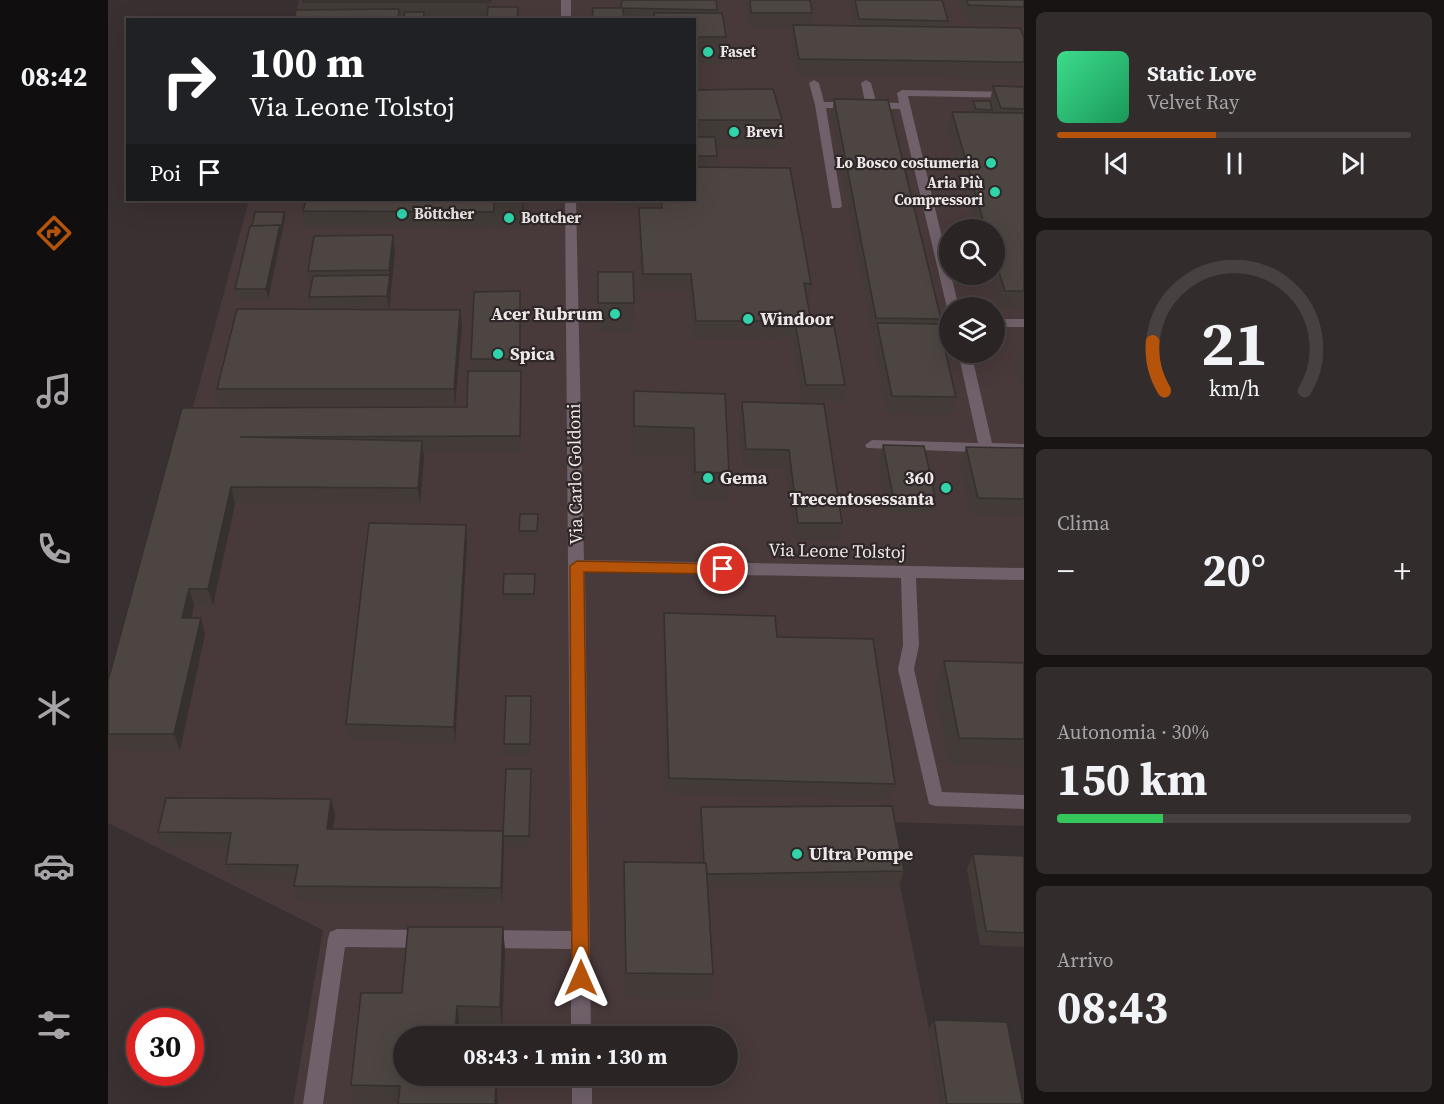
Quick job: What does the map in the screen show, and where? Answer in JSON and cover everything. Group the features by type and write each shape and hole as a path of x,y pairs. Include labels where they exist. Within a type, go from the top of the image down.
{"street":[{"path":"566,0 566,18"},
{"path":"814,83 820,105 836,206"},
{"path":"866,83 871,106"},
{"path":"950,297 902,93 1024,95"},
{"path":"820,105 905,106"},
{"name":"Via Carlo Goldoni","path":"570,201 577,566 581,1026"},
{"path":"1005,322 1024,323"},
{"path":"967,363 986,448"},
{"path":"872,445 1024,449"},
{"name":"Via Leone Tolstoj","path":"577,566 1024,574"},
{"path":"908,572 911,645 906,669 935,799 1024,801"},
{"path":"313,1104 337,938 445,939"},
{"path":"468,939 580,940"},
{"path":"582,1086 582,1104"}],"shaded area":[{"path":"299,0 1024,0 1024,826 887,822 929,1029 941,1104 293,1104 323,930 108,823 108,721 249,201 696,201 696,18 294,18"}],"building":[{"path":"304,0 491,0 490,2 303,2"},
{"path":"622,0 716,0 717,10 621,8"},
{"path":"750,0 810,0 812,13 751,13"},
{"path":"855,0 942,0 948,21 859,19"},
{"path":"967,0 1024,0 1024,7 968,5"},
{"path":"488,7 518,7 517,18 487,18"},
{"path":"593,8 623,8 624,18 592,18"},
{"path":"399,9 398,18 294,18 296,10"},
{"path":"405,12 424,12 423,18 404,18"},
{"path":"654,13 722,13 726,37 696,37 696,18 655,18"},
{"path":"793,25 1020,28 1024,37 1024,62 799,59"},
{"path":"993,86 1024,87 1024,109 1001,108"},
{"path":"773,89 782,120 696,120 696,90"},
{"path":"834,99 888,100 939,311 939,319 876,318"},
{"path":"973,101 990,101 992,110 976,109"},
{"path":"952,112 1024,113 1024,291 1005,291 1003,285 1005,285 1005,219 983,219"},
{"path":"696,137 715,137 717,156 696,156"},
{"path":"696,167 790,168 811,284 804,283 811,321 833,321 845,385 806,385 795,321 696,321 691,274 643,274 639,208 662,208 661,201 696,201"},
{"path":"306,201 494,201 494,212 303,211"},
{"path":"255,212 284,212 281,231 280,225 252,226"},
{"path":"280,225 266,289 235,289 250,226"},
{"path":"393,235 389,270 308,271 314,236"},
{"path":"598,272 633,272 634,303 598,303"},
{"path":"390,275 387,296 309,297 313,276"},
{"path":"520,291 520,359 471,359 474,292"},
{"path":"237,309 460,310 454,389 217,389"},
{"path":"877,323 939,324 939,363 948,363 956,397 892,396"},
{"path":"468,371 521,371 520,436 240,437 422,441 418,488 231,487 208,589 189,589 182,618 201,618 174,734 108,734 108,681 182,408 467,407"},
{"path":"634,391 725,394 729,473 695,472 694,428 634,426"},
{"path":"742,402 824,404 842,523 798,523 789,450 746,449"},
{"path":"883,445 924,446 935,497 893,496"},
{"path":"966,447 1024,448 1024,499 978,498"},
{"path":"520,514 538,514 537,531 519,531"},
{"path":"369,523 466,525 454,727 346,724"},
{"path":"504,574 535,574 534,594 503,594"},
{"path":"664,613 775,616 777,637 873,639 895,784 669,778"},
{"path":"944,661 1024,663 1024,739 959,738"},
{"path":"506,696 531,696 530,744 504,744"},
{"path":"506,769 531,769 529,836 503,836"},
{"path":"166,798 331,799 327,829 503,831 501,888 294,886 298,865 226,864 231,833 158,832"},
{"name":"Ultra Pompe","path":"892,806 904,871 707,874 706,863 704,863 701,807"},
{"path":"973,854 1024,856 1024,933 986,931"},
{"path":"624,862 706,863 713,974 626,973"},
{"path":"408,927 503,927 500,1007 457,1006 456,1026 393,1026 393,1086 351,1085 361,993 402,993"},
{"path":"934,1020 1007,1022 1023,1104 947,1104"},
{"path":"400,1086 496,1086 495,1104 398,1104"}],"place":[{"name":"Faset","path":"708,52"},
{"name":"Brevi","path":"734,132"},
{"name":"Lo Bosco costumeria","path":"991,163"},
{"name":"Aria Più Compressori","path":"995,192"},
{"name":"Böttcher","path":"402,214"},
{"name":"Bottcher","path":"509,218"},
{"name":"Acer Rubrum","path":"615,314"},
{"name":"Windoor","path":"748,319"},
{"name":"Spica","path":"498,354"},
{"name":"Gema","path":"708,478"},
{"name":"360 Trecentosessanta","path":"946,488"},
{"name":"Ultra Pompe","path":"797,854"}],"route":[{"path":"581,978 577,566 723,569"}]}
